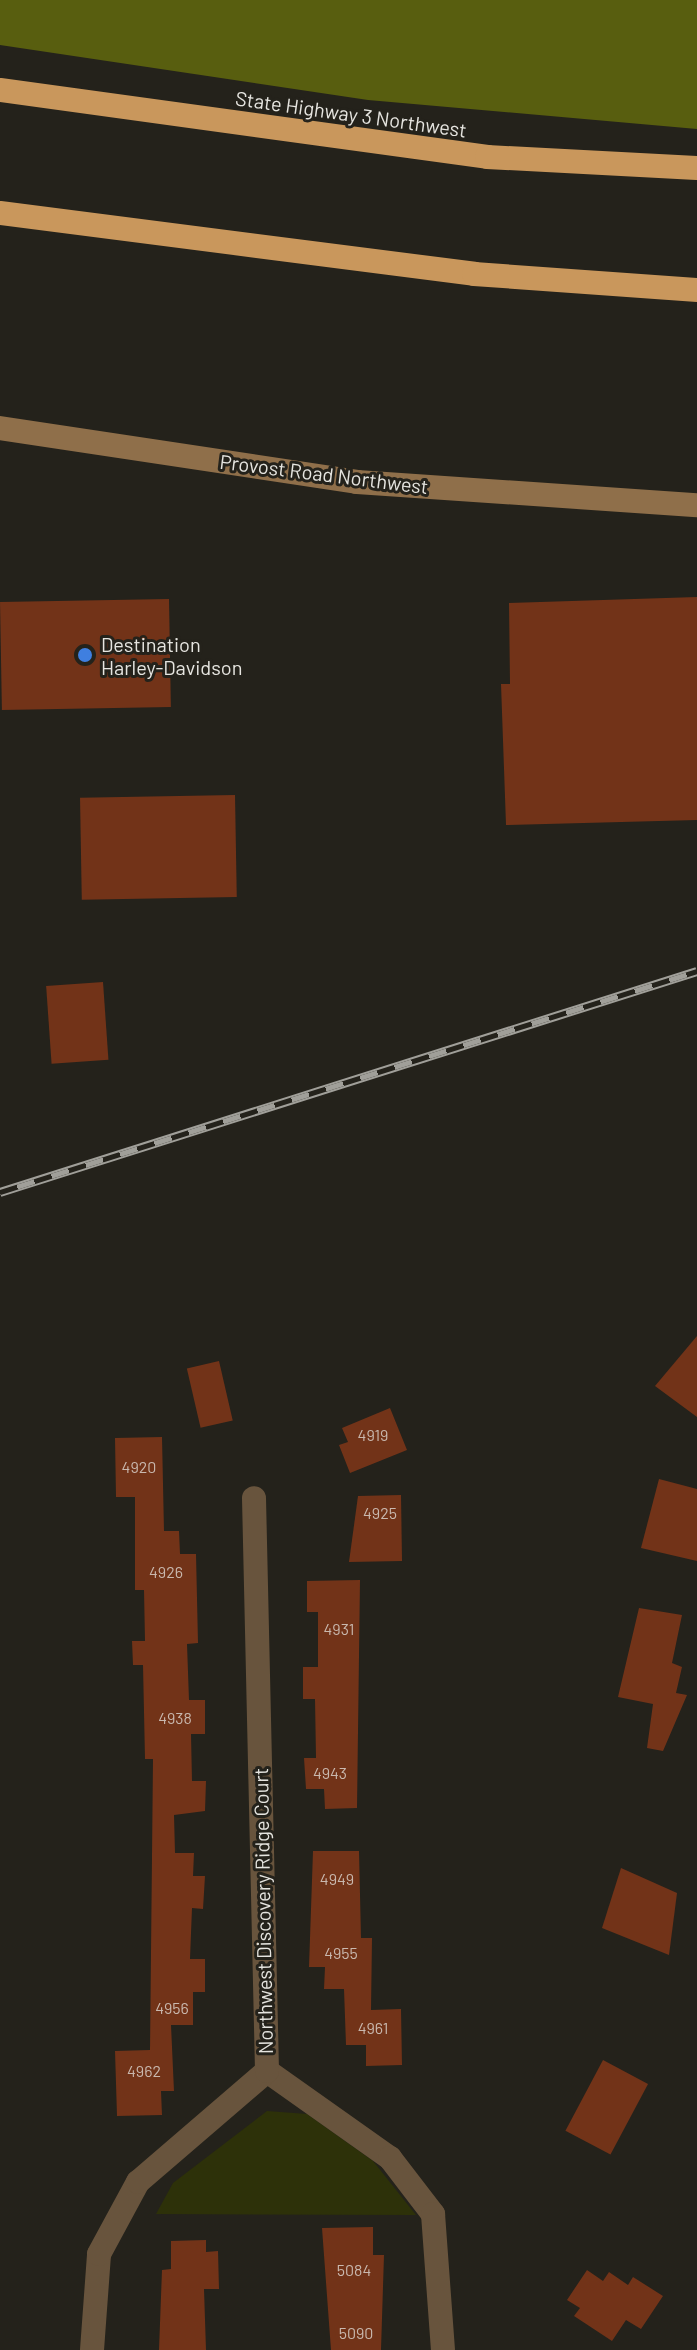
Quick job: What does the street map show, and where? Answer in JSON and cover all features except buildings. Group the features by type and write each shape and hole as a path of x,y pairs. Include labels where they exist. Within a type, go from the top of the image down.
{"highway":[{"name":"State Highway 3 Northwest","path":"0,90 487,157 697,168"},
{"path":"0,213 474,274 697,290"}],"street":[{"name":"Provost Road Northwest","path":"0,428 357,482 697,505"},
{"name":"Northwest Discovery Ridge Court","path":"92,2350 99,2254 138,2182 267,2071 254,1498"},
{"path":"267,2071 390,2158 433,2214 443,2350"}],"green space":[{"path":"0,0 697,0 697,129 368,100 0,45"},
{"path":"267,2111 307,2114 373,2161 416,2215 156,2214 173,2183"}],"railway":[{"path":"0,1192 697,971"}],"place":[{"name":"Destination Harley-Davidson","path":"85,655"}]}
